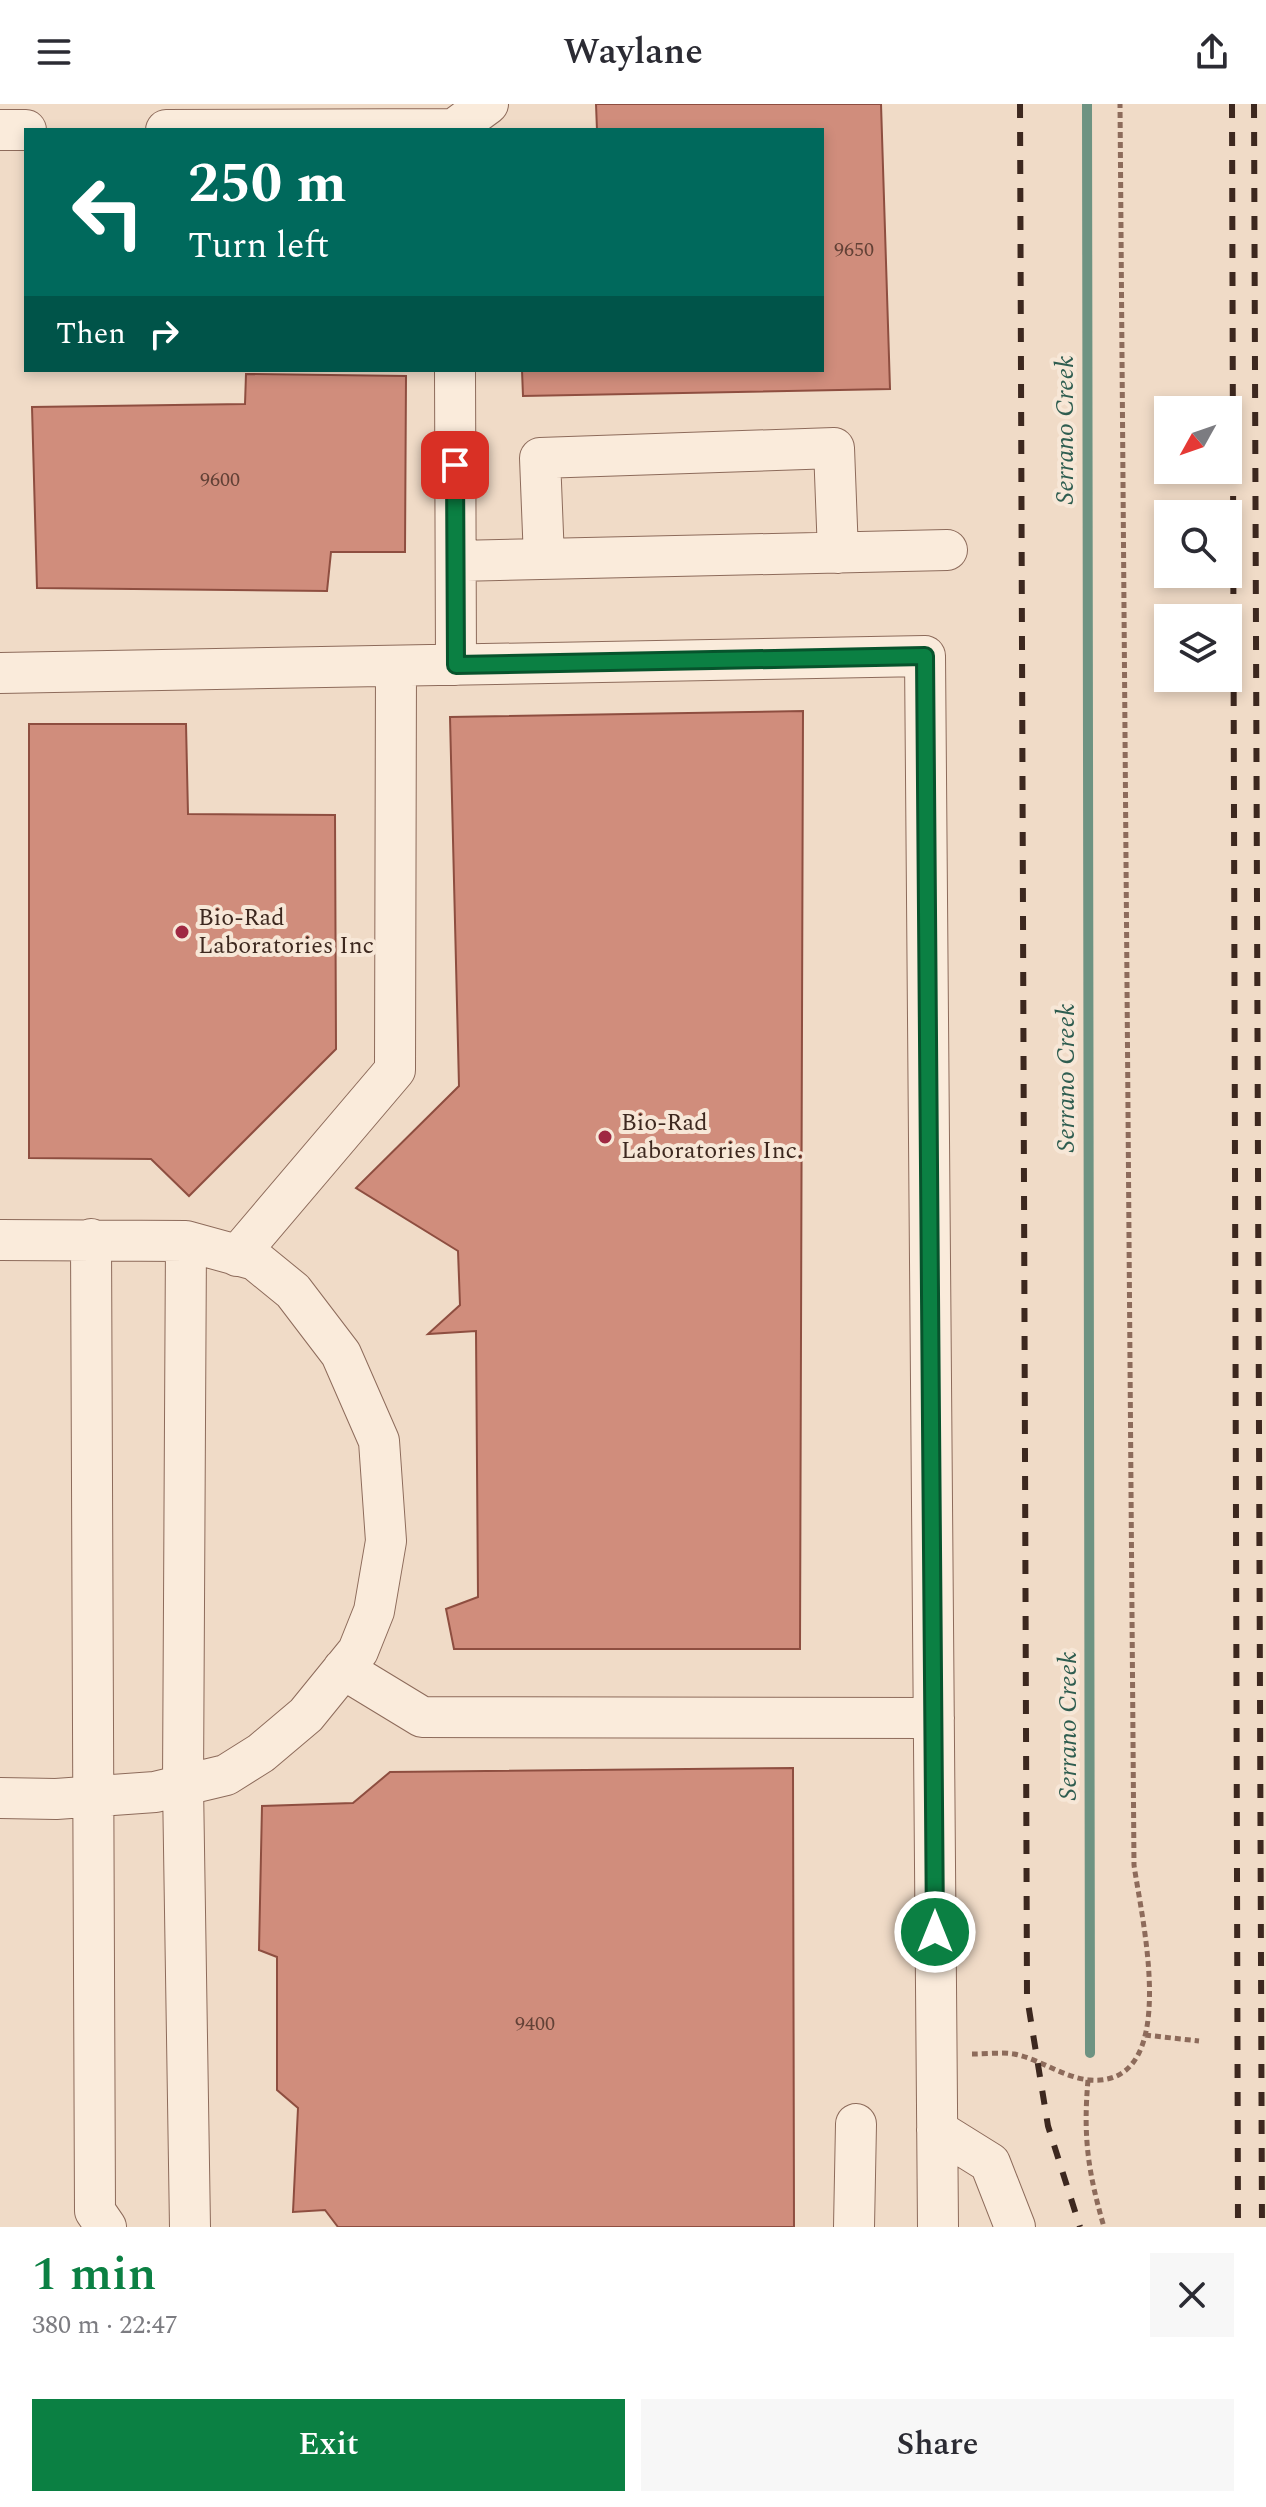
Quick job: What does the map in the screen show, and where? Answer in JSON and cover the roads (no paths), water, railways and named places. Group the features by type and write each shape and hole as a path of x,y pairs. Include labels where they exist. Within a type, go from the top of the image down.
{"lane":[{"path":"308,104 310,128"},
{"path":"457,128 488,104"},
{"path":"0,130 24,130"},
{"path":"455,372 456,665"},
{"path":"544,559 540,458 834,448 838,553"},
{"path":"456,561 947,550"},
{"path":"0,673 925,656 938,2227"},
{"path":"237,1256 395,1070 396,666"},
{"path":"91,1239 95,2211 106,2227"},
{"path":"0,1240 186,1241 255,1260 293,1291 341,1354 379,1441 386,1541 374,1611 358,1651 306,1715 261,1753 226,1775 155,1792 56,1799 0,1798"},
{"path":"186,1241 183,1785 190,2227"},
{"path":"343,1669 422,1717 934,1718"},
{"path":"854,2227 856,2124"},
{"path":"937,2130 990,2163 1015,2227"}],"waterway":[{"name":"Serrano Creek","path":"1087,104 1090,2053"}],"railway":[{"path":"1020,104 1027,1997 1048,2126 1080,2227"},
{"path":"1232,104 1238,2227"},
{"path":"1254,104 1262,2227"}],"place":[{"name":"Bio-Rad Laboratories Inc","path":"182,932"},
{"name":"Bio-Rad Laboratories Inc.","path":"605,1137"}]}
